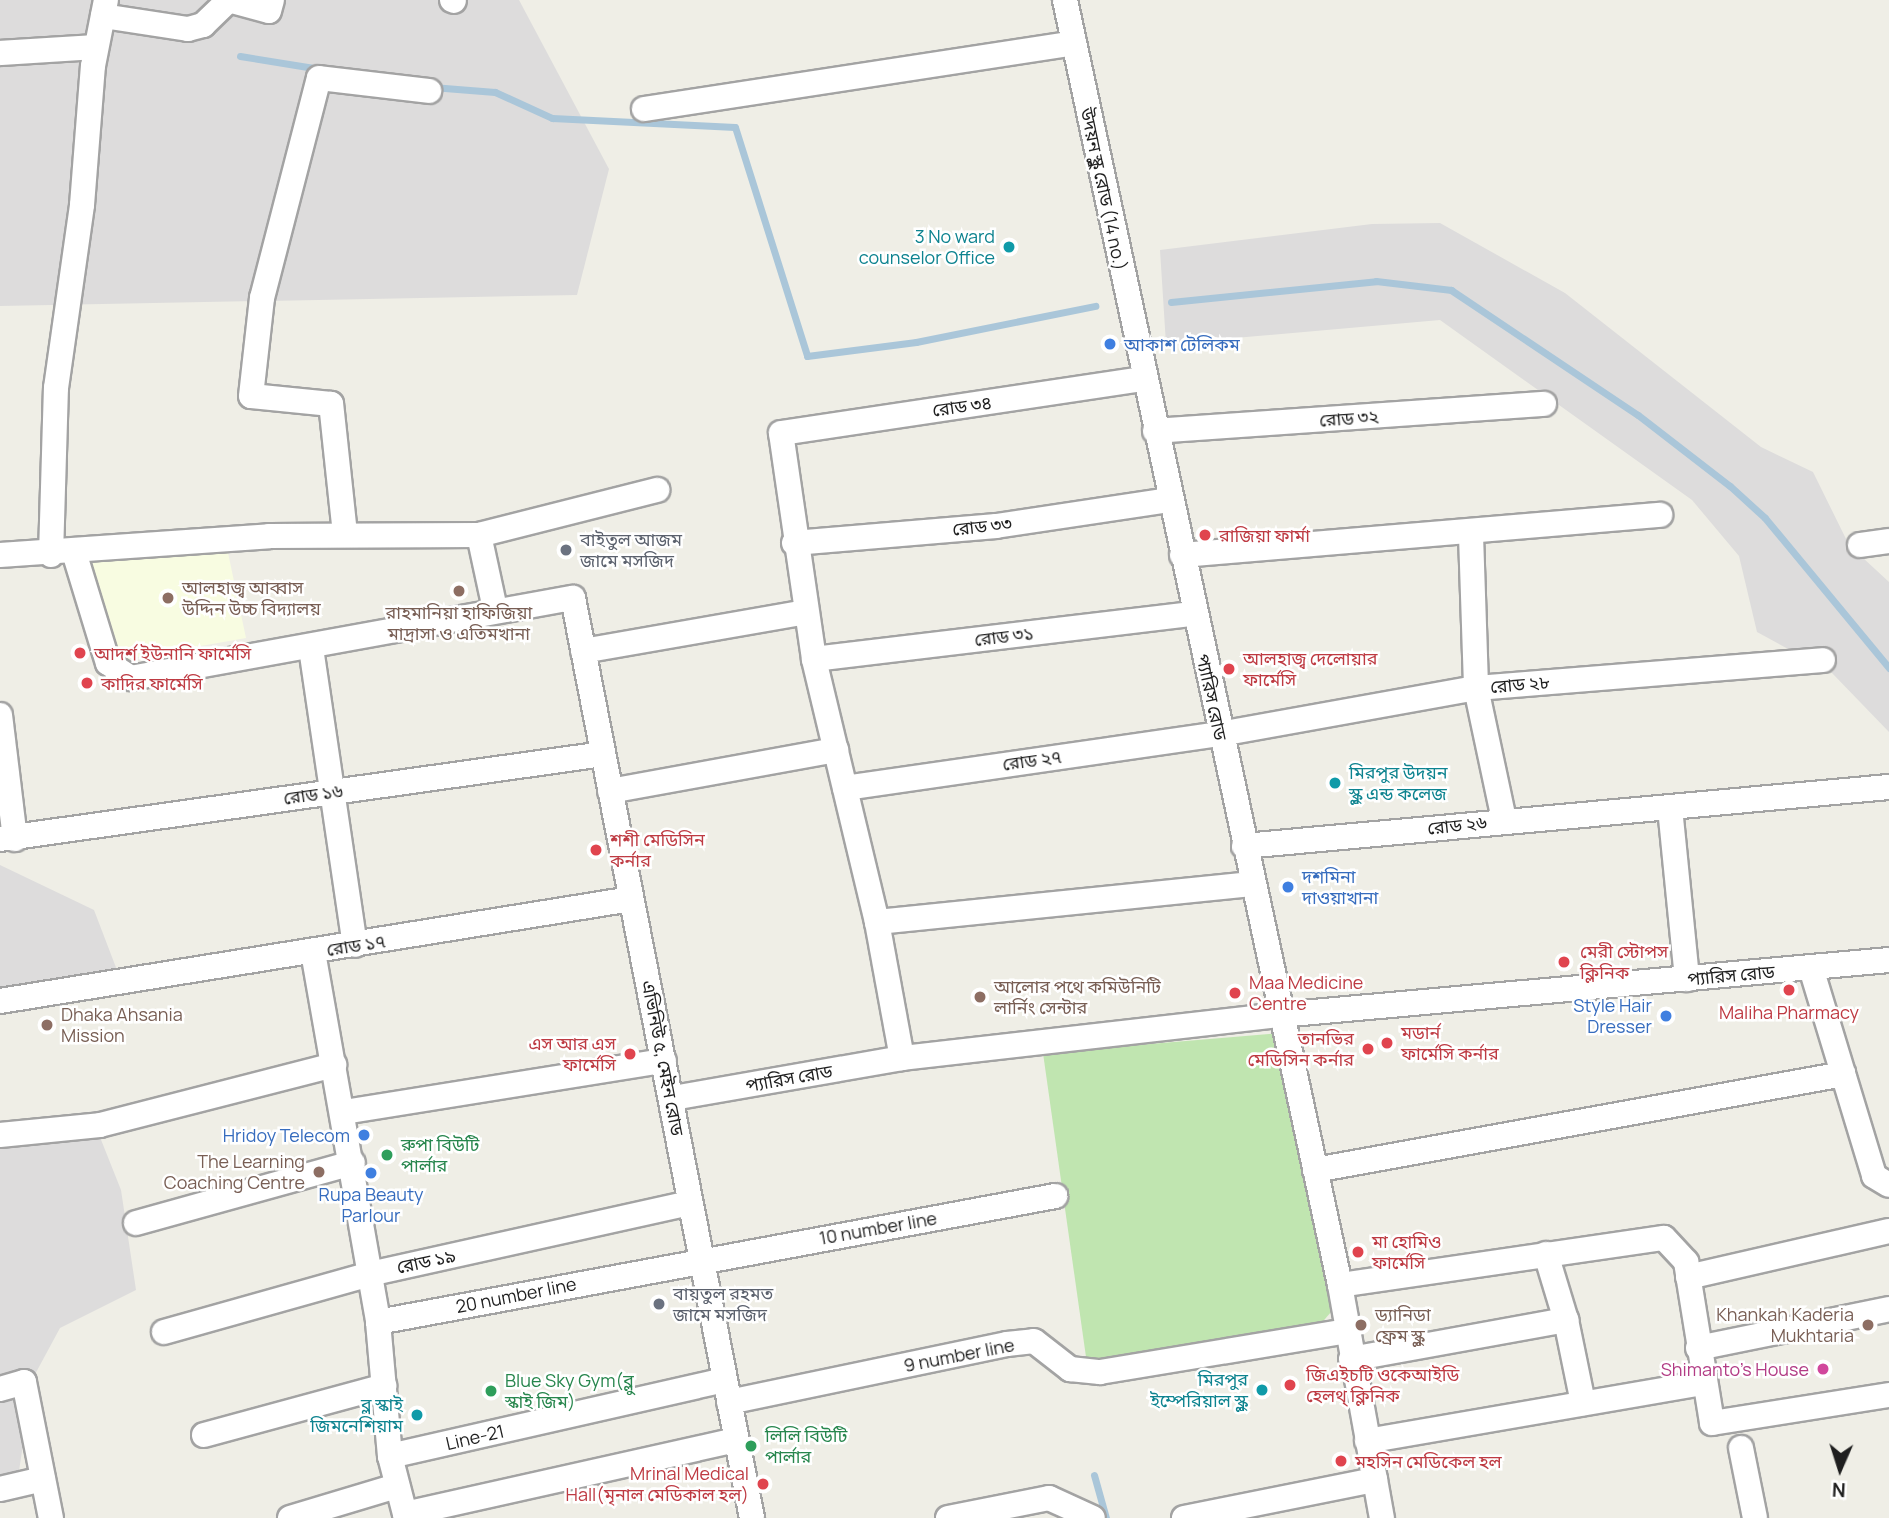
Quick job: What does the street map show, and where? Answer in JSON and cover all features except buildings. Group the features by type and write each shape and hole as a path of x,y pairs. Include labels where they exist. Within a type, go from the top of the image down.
{"street":[{"path":"272,0 269,11 228,1 203,26 188,29 104,8 96,47 56,388 62,553 116,674 131,678 311,648 495,609 479,535"},
{"name":"উদয়ন স্কুল রোড (14 no.)","path":"1065,0 1143,379"},
{"path":"644,109 1074,43"},
{"path":"0,53 96,47"},
{"path":"345,534 331,404 251,396 262,298 319,78 429,91"},
{"name":"প্যারিস রোড","path":"1143,379 1340,1285 1351,1359 1382,1518"},
{"name":"রোড ৩৪","path":"794,543 781,433 1143,379"},
{"name":"রোড ৩২","path":"1155,431 1544,404"},
{"path":"0,555 345,534 479,535 657,490"},
{"name":"রোড ৩৩","path":"794,543 996,526 1170,500"},
{"path":"1182,555 1471,535 1660,515"},
{"path":"1471,535 1476,688 1504,820"},
{"path":"1860,545 1889,541"},
{"path":"794,543 814,659 877,922 902,1058"},
{"name":"এভিনিউ ৫, মেইন রোড","path":"495,609 573,598 631,899 673,1098 690,1203 751,1518"},
{"path":"583,651 806,612"},
{"name":"রোড ৩১","path":"814,659 1194,614"},
{"path":"311,648 355,945"},
{"name":"রোড ২৮","path":"1220,734 1476,688 1823,660"},
{"path":"0,715 13,839"},
{"name":"রোড ২৭","path":"845,788 1220,734"},
{"path":"610,791 836,750"},
{"name":"রোড ১৬","path":"13,839 331,791 603,754"},
{"name":"রোড ২৬","path":"1244,846 1504,820 1670,808 1889,787"},
{"path":"1670,808 1687,979"},
{"path":"877,922 1252,884"},
{"name":"রোড ১৭","path":"0,1001 631,899"},
{"path":"313,952 374,1273 390,1456 405,1516 736,1440"},
{"name":"প্যারিস রোড","path":"673,1098 902,1058 1280,1015 1889,960"},
{"path":"1811,968 1874,1176 1889,1185"},
{"path":"344,1112 664,1061"},
{"path":"0,1135 100,1125 334,1065"},
{"path":"1315,1170 1843,1074"},
{"path":"136,1223 353,1163"},
{"name":"10 number line","path":"701,1259 1055,1196"},
{"name":"রোড ১৯","path":"164,1332 374,1273 690,1203"},
{"path":"1688,1277 1889,1231"},
{"path":"1340,1285 1664,1238 1686,1262 1712,1423 1889,1395"},
{"path":"1546,1254 1566,1320 1583,1404"},
{"name":"20 number line","path":"378,1322 701,1259"},
{"path":"1698,1348 1889,1309"},
{"path":"1351,1359 1566,1320"},
{"name":"9 number line","path":"727,1391 1007,1343 1034,1341 1070,1369 1100,1372 1347,1331"},
{"path":"0,1389 24,1382 51,1518"},
{"path":"1367,1441 1704,1382"},
{"path":"204,1435 384,1386"},
{"name":"Line-21","path":"390,1456 727,1391"},
{"path":"1741,1448 1755,1518"},
{"path":"0,1489 43,1479"},
{"path":"1184,1518 1375,1480"},
{"path":"290,1518 397,1486"},
{"path":"948,1518 1049,1498 1093,1518"}],"shaded area":[{"path":"0,0 519,0 609,169 577,295 0,306"},
{"path":"1440,223 1565,293 1761,447 1813,472 1849,545 1889,582 1889,732 1832,673 1757,632 1739,556 1692,500 1440,320 1166,344 1160,250 1372,224"},
{"name":"আলহাজ্ব আব্বাস উদ্দিন উচ্চ বিদ্যালয়","path":"227,548 246,638 116,661 88,559"},
{"path":"0,865 94,910 120,978 0,994"},
{"path":"92,1117 121,1190 136,1290 60,1328 33,1378 19,1471 0,1476 0,1135"}],"green space":[{"path":"1280,1033 1331,1312 1319,1326 1087,1364 1043,1053"}],"waterway":[{"path":"240,56 320,69"},
{"path":"432,87 495,92 552,118 735,127 807,356 916,342 1095,306"},
{"path":"1171,302 1376,281 1451,290 1638,415 1730,486 1765,518 1889,668"},
{"path":"1094,1475 1106,1518"}],"place":[{"name":"3 No ward counselor Office","path":"1009,247"},
{"name":"আকাশ টেলিকম","path":"1110,344"},
{"name":"রাজিয়া ফার্মা","path":"1205,535"},
{"name":"বাইতুল আজম জামে মসজিদ","path":"566,550"},
{"name":"রাহমানিয়া হাফিজিয়া মাদ্রাসা ও এতিমখানা","path":"459,591"},
{"name":"আলহাজ্ব আব্বাস উদ্দিন উচ্চ বিদ্যালয়","path":"168,598"},
{"name":"আদর্শ ইউনানি ফার্মেসি","path":"80,653"},
{"name":"আলহাজ্ব দেলোয়ার ফার্মেসি","path":"1229,669"},
{"name":"কাদির ফার্মেসি","path":"87,683"},
{"name":"মিরপুর উদয়ন স্কুল এন্ড কলেজ","path":"1335,783"},
{"name":"শশী মেডিসিন কর্নার","path":"596,850"},
{"name":"দশমিনা দাওয়াখানা","path":"1288,887"},
{"name":"মেরী স্টোপস ক্লিনিক","path":"1564,962"},
{"name":"Maliha Pharmacy","path":"1789,990"},
{"name":"Maa Medicine Centre","path":"1235,993"},
{"name":"আলোর পথে কমিউনিটি লার্নিং সেন্টার","path":"980,997"},
{"name":"Style Hair Dresser","path":"1666,1016"},
{"name":"Dhaka Ahsania Mission","path":"47,1025"},
{"name":"মডার্ন ফার্মেসি কর্নার","path":"1387,1043"},
{"name":"তানভির মেডিসিন কর্নার","path":"1368,1049"},
{"name":"এস আর এস ফার্মেসি","path":"630,1054"},
{"name":"Hridoy Telecom","path":"364,1135"},
{"name":"রুপা বিউটি পার্লার","path":"387,1155"},
{"name":"The Learning Coaching Centre","path":"319,1172"},
{"name":"Rupa Beauty Parlour","path":"371,1173"},
{"name":"মা হোমিও ফার্মেসি","path":"1358,1252"},
{"name":"বায়তুল রহমত জামে মসজিদ","path":"659,1304"},
{"name":"ড্যানিডা ফ্রেম স্কুল","path":"1361,1325"},
{"name":"Khankah Kaderia Mukhtaria","path":"1868,1325"},
{"name":"Shimanto's House","path":"1823,1369"},
{"name":"জিএইচটি ওকেআইডি হেলথ্ ক্লিনিক","path":"1290,1385"},
{"name":"মিরপুর ইম্পেরিয়াল স্কুল","path":"1262,1390"},
{"name":"Blue Sky Gym(ব্লু স্কাই জিম)","path":"491,1391"},
{"name":"ব্লু স্কাই জিমনেশিয়াম","path":"417,1415"},
{"name":"লিলি বিউটি পার্লার","path":"751,1446"},
{"name":"মহসিন মেডিকেল হল","path":"1341,1461"},
{"name":"Mrinal Medical Hall(মৃনাল মেডিকাল হল)","path":"763,1484"}]}
